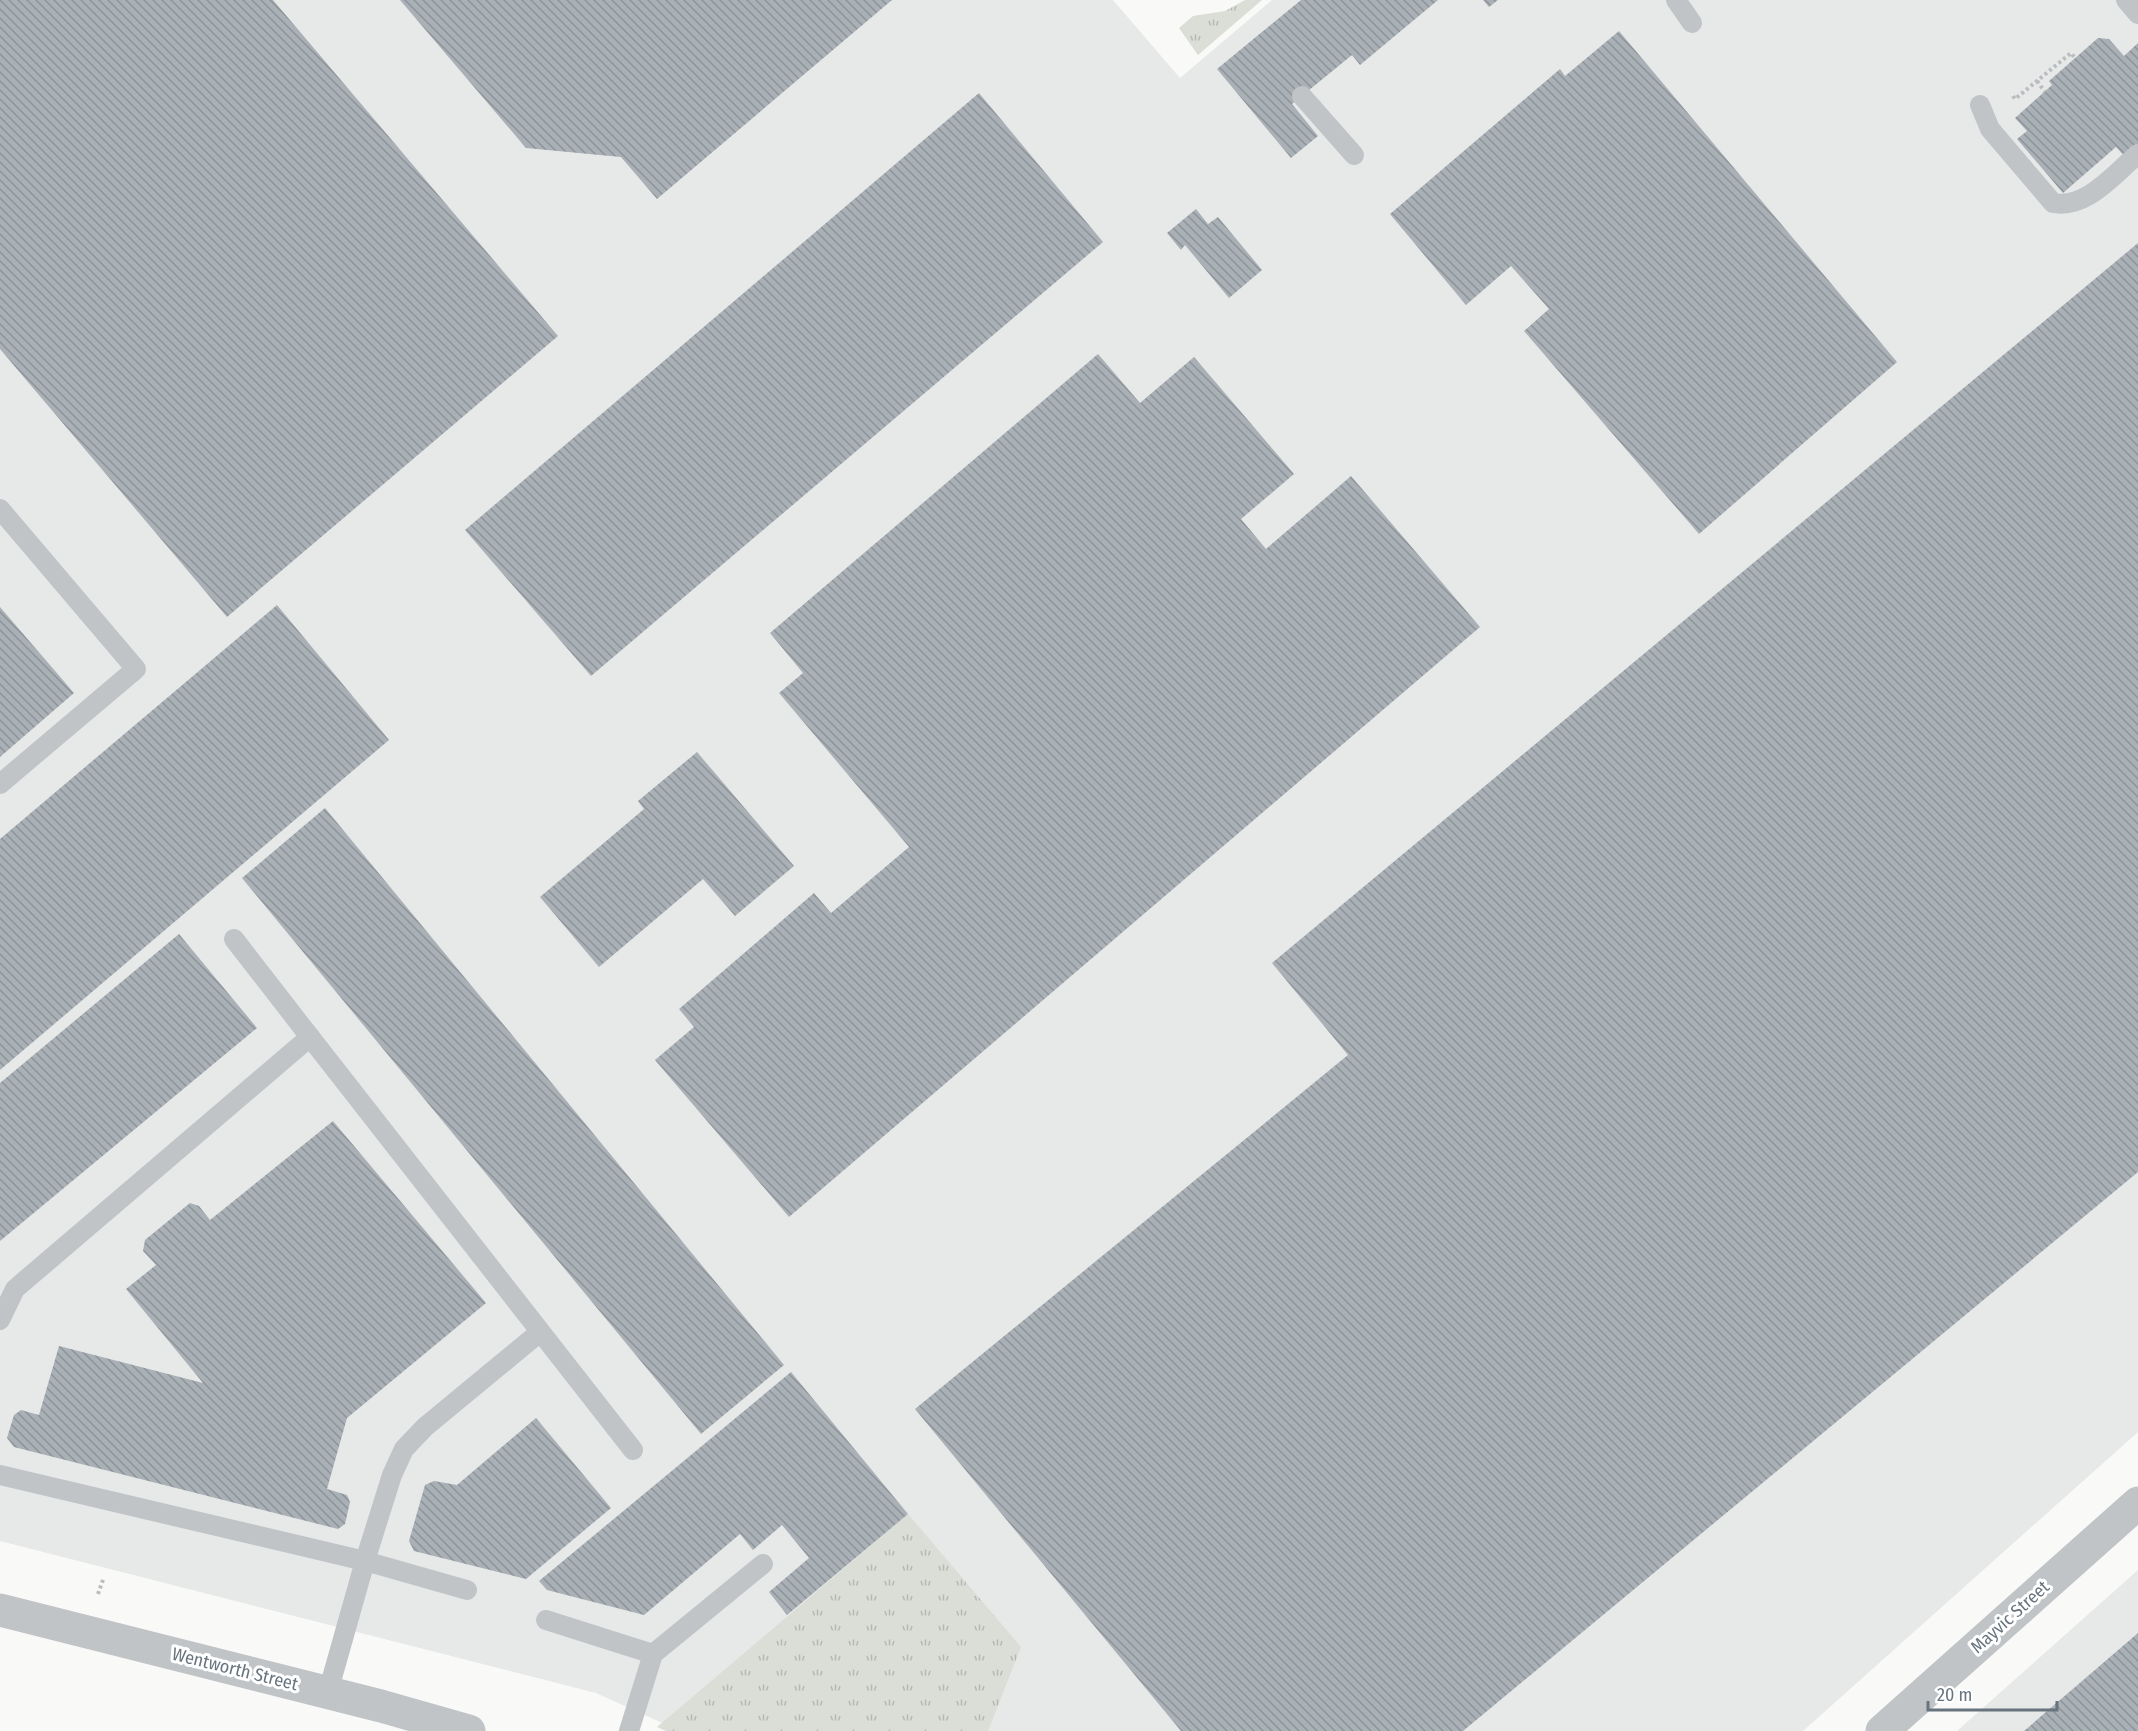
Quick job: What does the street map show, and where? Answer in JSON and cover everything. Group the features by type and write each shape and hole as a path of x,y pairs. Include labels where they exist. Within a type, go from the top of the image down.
{"street":[{"name":"Mayvic Street","path":"1882,1731 2138,1503"},
{"name":"Wentworth Street","path":"0,1610 328,1692 469,1731"}],"lane":[{"path":"1676,0 1692,23"},
{"path":"2126,0 2138,14"},
{"path":"1302,96 1354,155"},
{"path":"1980,105 1990,129 2053,203 2066,205 2077,202 2092,193 2138,154"},
{"path":"0,509 136,669 0,784"},
{"path":"234,939 633,1450"},
{"path":"0,1320 15,1289 310,1037"},
{"path":"328,1692 365,1561 392,1475 404,1449 425,1427 540,1332"},
{"path":"0,1475 365,1561 467,1590"},
{"path":"629,1731 653,1654 763,1564"},
{"path":"546,1620 653,1654"}],"path":[{"path":"2010,92 2015,99 2071,53 2075,58"},
{"path":"2037,81 2045,92"},
{"path":"98,1595 104,1577"}],"shaded area":[{"path":"0,0 1113,0 1180,78 1272,0 2138,0 2138,1432 1803,1731 680,1731 596,1693 0,1541"},
{"path":"2138,1570 2138,1731 1957,1731"}],"green space":[{"path":"1245,0 1262,0 1198,55 1179,28 1193,16 1225,11"},
{"path":"908,1514 1021,1647 988,1731 666,1731 657,1727"}],"building":[{"path":"0,0 273,0 558,336 227,617 0,349"},
{"path":"400,0 892,0 657,199 621,157 526,148"},
{"path":"1301,0 1438,0 1360,65 1352,55 1292,104 1318,136 1291,158 1217,69"},
{"path":"1483,0 1498,0 1489,7"},
{"path":"1619,31 1897,362 1699,534 1524,331 1549,309 1511,266 1466,305 1390,214 1560,69 1565,76"},
{"path":"2098,38 2109,39 2124,56 2138,43 2138,152 2128,160 2116,147 2063,193 2017,139 2027,131 2015,118 2052,85 2049,81"},
{"path":"979,93 1103,242 591,676 465,530"},
{"path":"1196,209 1208,224 1218,217 1262,270 1229,298 1185,245 1181,250 1167,233"},
{"path":"2138,243 2138,1172 1463,1731 1181,1731 915,1409 1348,1055 1272,963"},
{"path":"1098,354 1140,403 1194,357 1294,474 1241,519 1266,549 1351,476 1480,627 789,1217 655,1060 694,1027 679,1009 814,893 831,913 909,847 779,693 803,673 770,633"},
{"path":"277,605 389,740 0,1070 0,839"},
{"path":"0,607 74,693 0,757"},
{"path":"697,752 794,866 735,916 703,879 599,967 540,897 644,809 638,801"},
{"path":"325,808 784,1365 701,1434 242,878"},
{"path":"179,934 257,1028 0,1241 0,1083"},
{"path":"333,1121 486,1303 347,1418 327,1489 347,1495 350,1502 345,1524 338,1529 14,1447 7,1438 14,1415 21,1410 39,1415 59,1346 203,1383 126,1289 156,1265 143,1251 145,1240 190,1203 199,1206 210,1220"},
{"path":"791,1372 908,1514 787,1615 769,1592 809,1558 782,1525 753,1550 740,1534 644,1615 547,1590 539,1581"},
{"path":"536,1418 611,1508 526,1579 414,1551 409,1541 425,1485 434,1481 457,1485"},
{"path":"2138,1633 2138,1731 2024,1731"}]}
